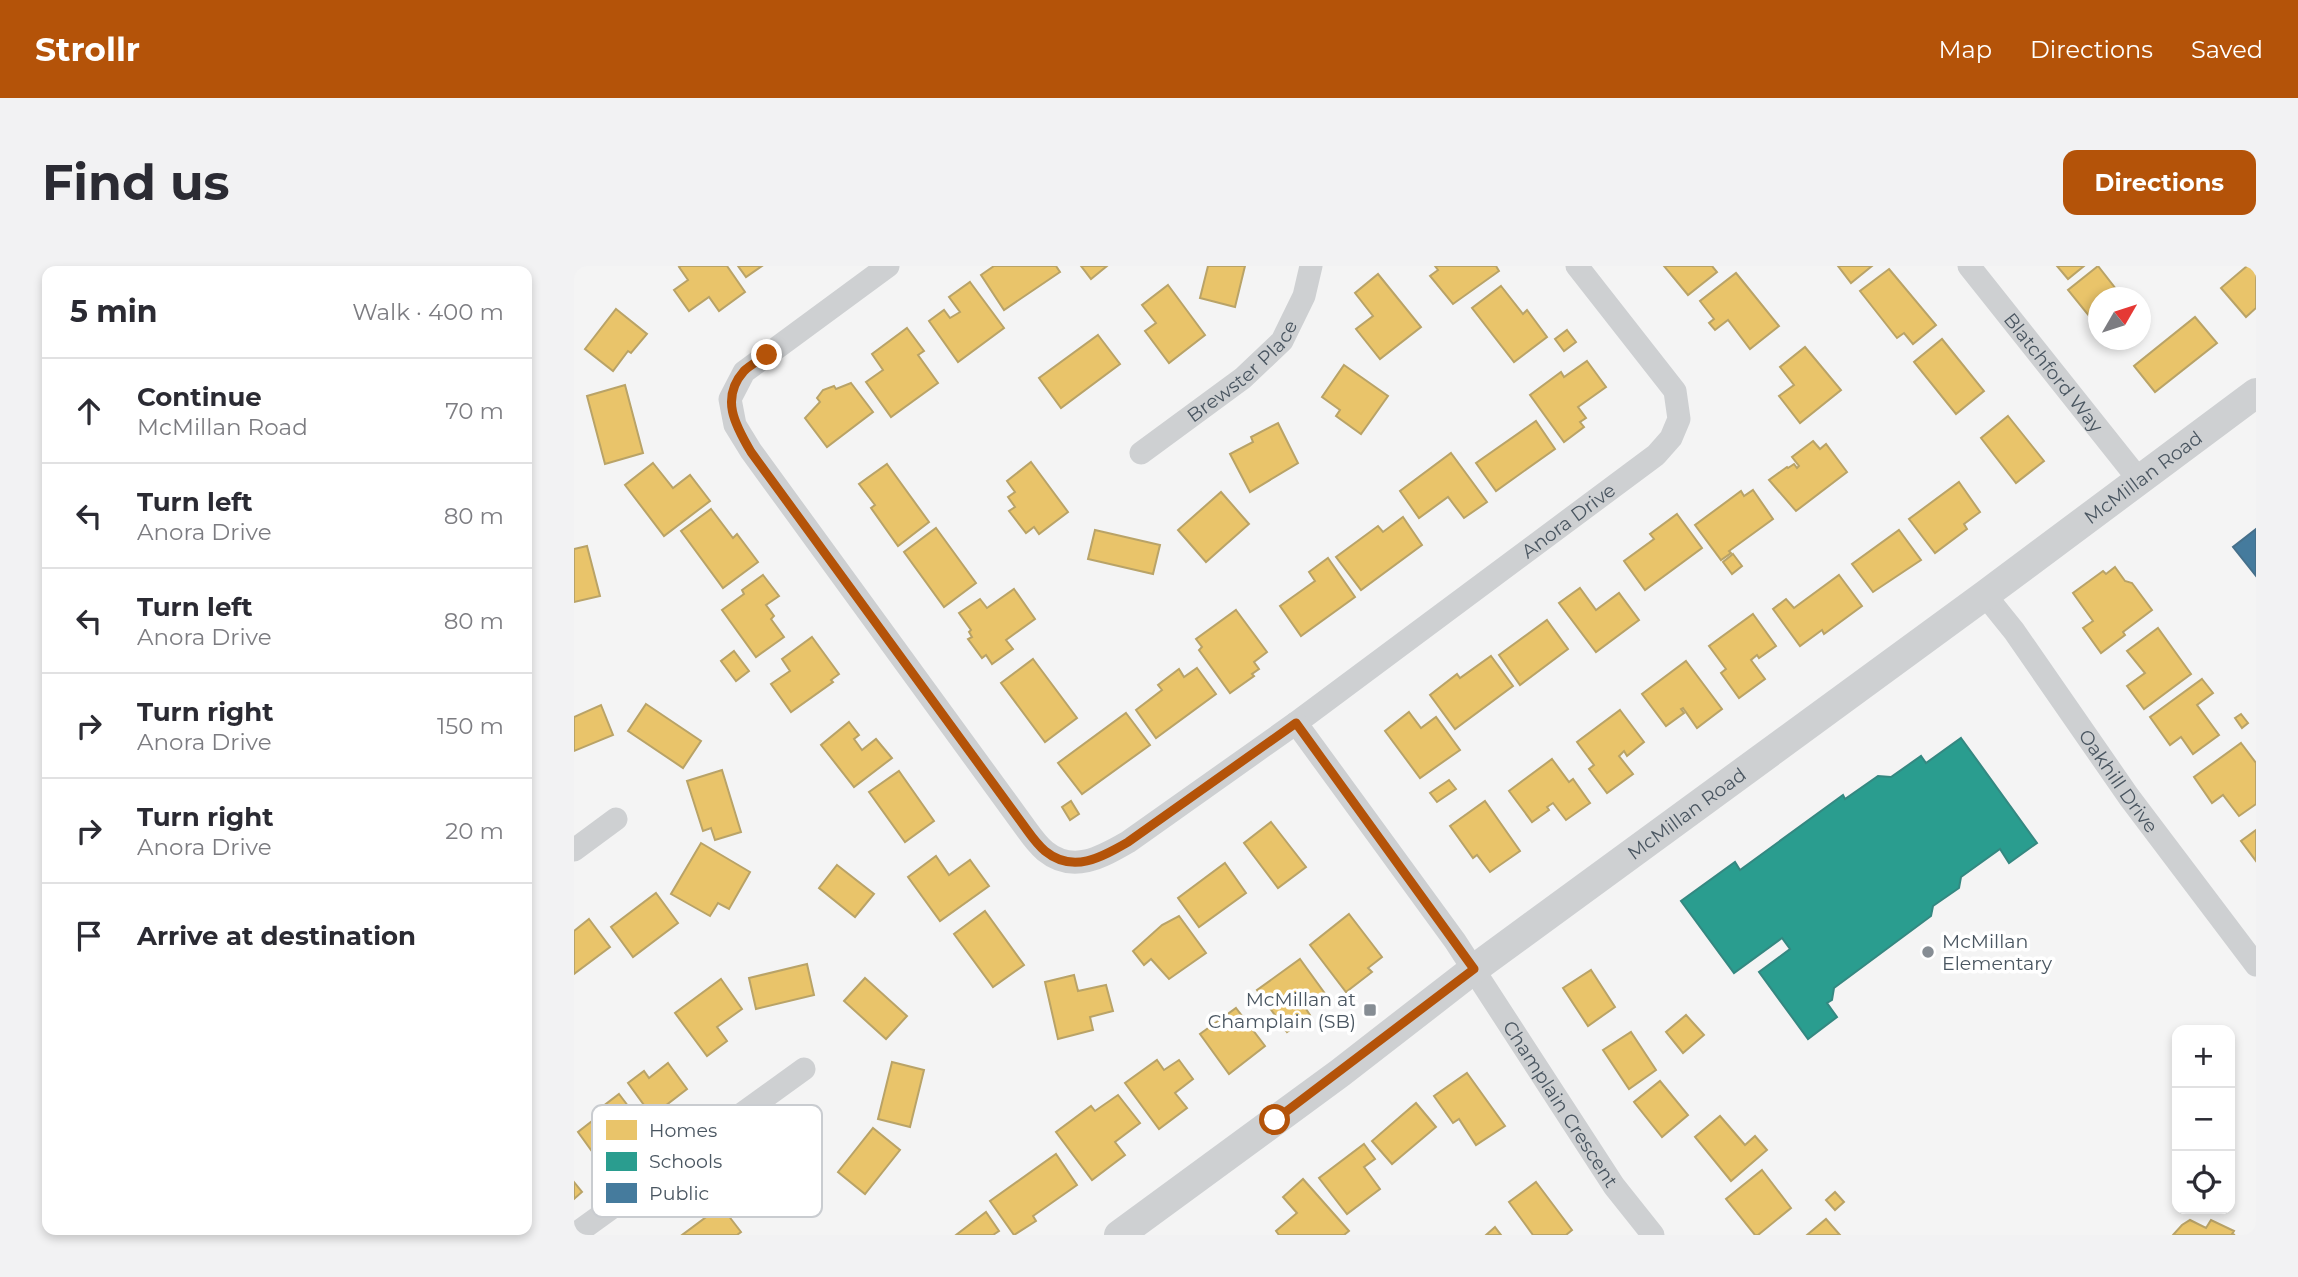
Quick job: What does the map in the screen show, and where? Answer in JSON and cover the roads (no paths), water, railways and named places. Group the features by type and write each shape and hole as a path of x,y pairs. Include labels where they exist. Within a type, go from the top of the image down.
{"street":[{"name":"Anora Drive","path":"888,266 744,372 730,399 735,425 751,452 1027,830 1046,852 1074,863 1100,858 1128,842 1296,723 1656,455 1671,438 1679,419 1675,391 1577,266"},
{"name":"Brewster Place","path":"1141,453 1243,378 1282,341 1304,296 1311,266"},
{"name":"Blatchford Way","path":"1969,266 2140,481"},
{"name":"McMillan Road","path":"1119,1235 1339,1073 1474,969 2256,393"},
{"name":"Oakhill Drive","path":"1985,595 2014,631 2129,797 2256,965"},
{"path":"1296,723 1474,969"},
{"path":"574,849 616,818"},
{"name":"Champlain Crescent","path":"1474,969 1614,1186 1653,1235"},
{"path":"754,1105 804,1069"},
{"path":"574,1235 599,1217"}],"place":[{"name":"McMillan Elementary","path":"1928,952"},
{"name":"McMillan at Champlain (SB)","path":"1370,1010"}]}
